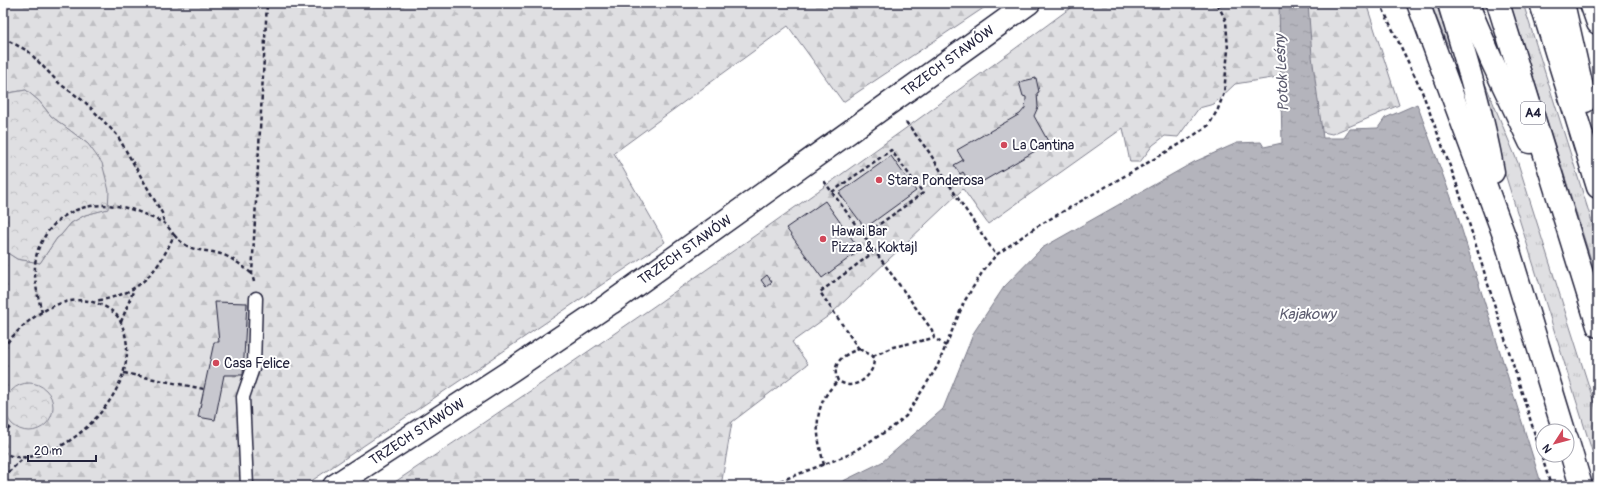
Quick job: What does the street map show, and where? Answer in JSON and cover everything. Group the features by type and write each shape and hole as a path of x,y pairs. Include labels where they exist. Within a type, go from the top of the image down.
{"main road":[{"name":"TRZECH STAWÓW","path":"334,486 512,370 611,302 1028,3"},
{"path":"1418,3 1505,238 1562,423"},
{"path":"1449,3 1468,64 1490,151 1505,238"},
{"path":"1467,3 1491,59 1567,223"},
{"name":"A4","path":"1498,3 1598,326"},
{"path":"1541,3 1598,187"},
{"path":"1563,3 1598,163"},
{"path":"1591,3 1598,23"},
{"path":"1574,463 1581,486"}],"lane":[{"path":"248,486 243,397 254,365 256,298"}],"path":[{"path":"256,298 257,292 252,274 267,3"},
{"path":"767,486 848,455 893,427 906,416 938,367 964,302 983,271 996,255 1036,227 1187,140 1209,124 1218,109 1224,93 1228,50 1226,21 1217,3"},
{"path":"1380,3 1421,89 1452,172 1551,486"},
{"path":"3,38 28,51 60,84 85,102 117,135 162,213 164,224"},
{"path":"906,122 929,152 996,255"},
{"path":"832,192 891,150 922,193 863,236"},
{"path":"824,181 932,330 934,338 946,346"},
{"path":"42,312 37,296 35,280 36,262 40,244 50,228 68,213 89,206 108,204 122,206 142,212 164,224 182,244 198,250 225,256 252,274"},
{"path":"3,348 13,335 27,322 42,312 58,305 75,301 94,302 109,299 134,289 152,274 162,260 174,235"},
{"path":"860,349 850,352 838,362 835,375 838,381 851,385 860,382 873,369 875,363 873,356 860,349 820,292 874,252"},
{"path":"121,322 134,289"},
{"path":"3,452 9,456 25,457 55,450 87,428 114,393 124,373 126,340 121,322 110,309 94,302"},
{"path":"873,356 893,347 934,338"},
{"path":"124,373 204,389"},
{"path":"824,465 818,439 818,417 825,395 838,381"},
{"path":"3,435 12,425"},
{"path":"3,477 25,457"}],"green space":[{"path":"3,3 991,3 843,102 788,26 614,153 665,242 304,486 3,486 3,250 17,259 40,263 57,238 71,223 85,215 107,209 88,144 51,116 39,101 26,90 3,94"},
{"path":"1077,3 1366,3 1399,105 1332,134 1313,130 1311,84 1278,77 1235,84 1214,104 1199,108 1178,137 1165,136 1153,145 1140,162 1130,162 1123,128 988,224 963,189 831,314 792,342 808,364 732,422 721,486 389,486 563,369 736,249"},
{"path":"1431,3 1436,3 1450,47 1448,47"},
{"path":"1510,3 1523,3 1598,241 1598,282"},
{"path":"1463,30 1518,163 1598,415 1598,470 1479,91"},
{"path":"26,90 39,101 51,116 88,144 102,163 109,191 108,209 85,215 71,223 57,238 40,263 17,259 3,250 3,94"},
{"path":"24,383 34,383 46,390 53,402 53,412 46,424 34,431 24,431 16,427 9,420 5,412 5,402 9,394 16,387"}],"water":[{"name":"Kajakowy","path":"1279,3 1308,3 1312,56 1323,138 1344,138 1350,129 1378,128 1385,118 1417,104 1456,211 1542,486 833,486 882,462 943,409 974,332 1004,287 1042,248 1194,162 1237,143 1261,142 1264,147 1282,143"}],"building":[{"path":"1036,78 1039,92 1037,93 1038,107 1034,116 1049,143 973,187 963,172 960,174 954,165 963,160 957,150 1020,114 1025,108 1026,97 1023,96 1019,82"},
{"path":"891,156 916,191 865,228 839,193"},
{"name":"Hawai Bar Pizza & Koktajl","path":"825,201 860,250 822,278 786,228"},
{"path":"767,275 772,282 766,287 761,280"},
{"path":"215,302 247,303 243,375 224,375 215,420 198,417 214,342 219,342"}],"place":[{"name":"La Cantina","path":"1004,145"},
{"name":"Stara Ponderosa","path":"879,180"},
{"name":"Hawai Bar Pizza & Koktajl","path":"823,239"},
{"name":"Casa Felice","path":"216,363"}],"water label":[{"name":"Potok Leśny","path":"1282,73"}]}
